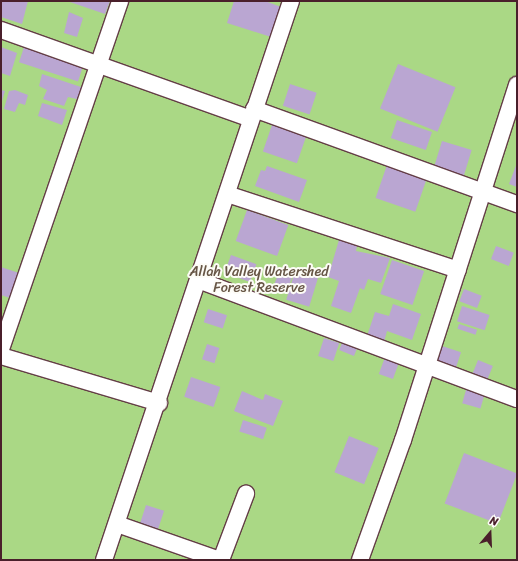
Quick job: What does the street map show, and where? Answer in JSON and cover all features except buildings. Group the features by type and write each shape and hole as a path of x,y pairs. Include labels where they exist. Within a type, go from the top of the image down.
{"street":[{"path":"1,349 120,1"},
{"path":"104,560 158,403 291,1"},
{"path":"1,30 483,191 517,204"},
{"path":"360,560 427,365 517,85"},
{"path":"227,194 458,270"},
{"path":"198,280 517,399"},
{"path":"1,356 158,403"},
{"path":"117,524 221,560 246,494"}],"green space":[{"name":"Allah Valley Watershed Forest Reserve","path":"1,1 517,1 517,560 1,560"}]}
